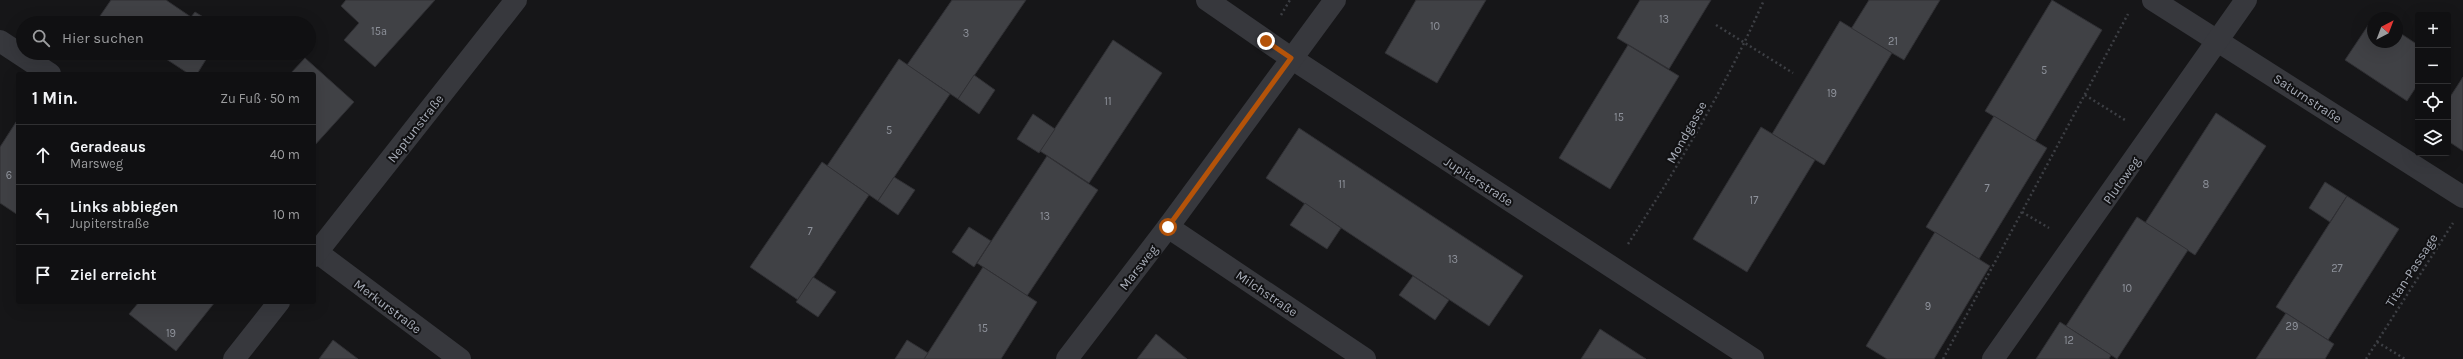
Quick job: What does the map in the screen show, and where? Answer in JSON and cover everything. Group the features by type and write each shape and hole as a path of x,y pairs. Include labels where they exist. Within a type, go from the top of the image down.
{"street":[{"name":"Neptunstraße","path":"316,251 516,0"},
{"name":"Jupiterstraße","path":"1207,0 1291,58 1753,359"},
{"name":"Marsweg","path":"1067,359 1168,227 1335,0"},
{"name":"Saturnstraße","path":"2153,0 2463,197"},
{"name":"Plutoweg","path":"1994,359 2219,41 2246,0"},
{"path":"0,41 16,52"},
{"path":"29,60 47,72"},
{"name":"Milchstraße","path":"1168,227 1365,359"},
{"name":"Merkurstraße","path":"316,253 460,359"},
{"path":"234,359 276,304"}],"path":[{"name":"Mondgasse","path":"1612,268 1680,164 1744,45 1764,0"},
{"path":"1943,359 2132,7"},
{"path":"1716,25 1744,45 1793,73"},
{"path":"2084,95 2152,136"},
{"name":"Titan-Passage","path":"2366,359 2454,221"},
{"path":"2377,342 2405,359"}],"building":[{"path":"111,0 166,0 190,16 100,16"},
{"path":"346,0 435,0 375,67 344,40 359,23 341,6"},
{"path":"952,0 1026,0 958,99 907,65"},
{"path":"1416,0 1486,0 1437,83 1385,53"},
{"path":"1640,0 1711,0 1669,69 1617,38"},
{"path":"1869,0 1940,0 1904,60 1851,29"},
{"path":"2052,0 2102,30 2035,141 1985,111"},
{"path":"195,12 202,16 192,16"},
{"path":"1840,21 1892,53 1824,165 1772,134"},
{"path":"2367,27 2367,48 2403,48 2403,35 2415,43 2415,89 2407,101 2345,60"},
{"path":"1113,40 1162,73 1089,183 1040,151"},
{"path":"1628,45 1679,76 1610,189 1559,158"},
{"path":"899,59 950,94 878,201 827,166"},
{"path":"168,60 206,60 198,72 186,72"},
{"path":"303,60 307,60 354,102 316,144 316,72 292,72"},
{"path":"974,75 995,90 979,114 958,99"},
{"path":"2463,77 2463,151 2451,143 2451,95"},
{"path":"2216,113 2266,146 2195,255 2145,223"},
{"path":"1033,114 1055,129 1039,153 1017,139"},
{"path":"1994,116 2047,148 1979,259 1926,227"},
{"path":"16,122 16,214 0,203 0,147"},
{"path":"1761,127 1815,160 1747,272 1693,239"},
{"path":"1299,128 1523,276 1489,326 1266,178"},
{"path":"1047,156 1098,190 1027,296 977,263"},
{"path":"822,162 869,195 798,300 750,267"},
{"path":"894,177 915,190 898,215 878,201"},
{"path":"2325,182 2347,196 2330,222 2309,208"},
{"path":"2347,196 2399,229 2328,340 2276,307"},
{"path":"1305,203 1341,228 1327,249 1290,225"},
{"path":"2137,217 2188,250 2117,359 2066,326"},
{"path":"969,227 991,241 974,267 952,252"},
{"path":"1935,232 1990,266 1934,359 1887,359 1866,346"},
{"path":"983,267 1037,302 1001,359 924,359"},
{"path":"1413,276 1449,300 1435,320 1399,295"},
{"path":"813,277 836,292 818,317 796,302"},
{"path":"137,304 213,304 176,351 129,314"},
{"path":"2286,313 2334,344 2325,359 2256,359"},
{"path":"2060,322 2111,355 2109,359 2036,359"},
{"path":"1600,329 1646,359 1581,359"},
{"path":"1156,334 1187,359 1137,359"},
{"path":"333,340 358,359 319,359"},
{"path":"907,340 928,353 924,359 895,359"}],"route":[{"path":"1168,227 1291,58 1266,41"}]}
